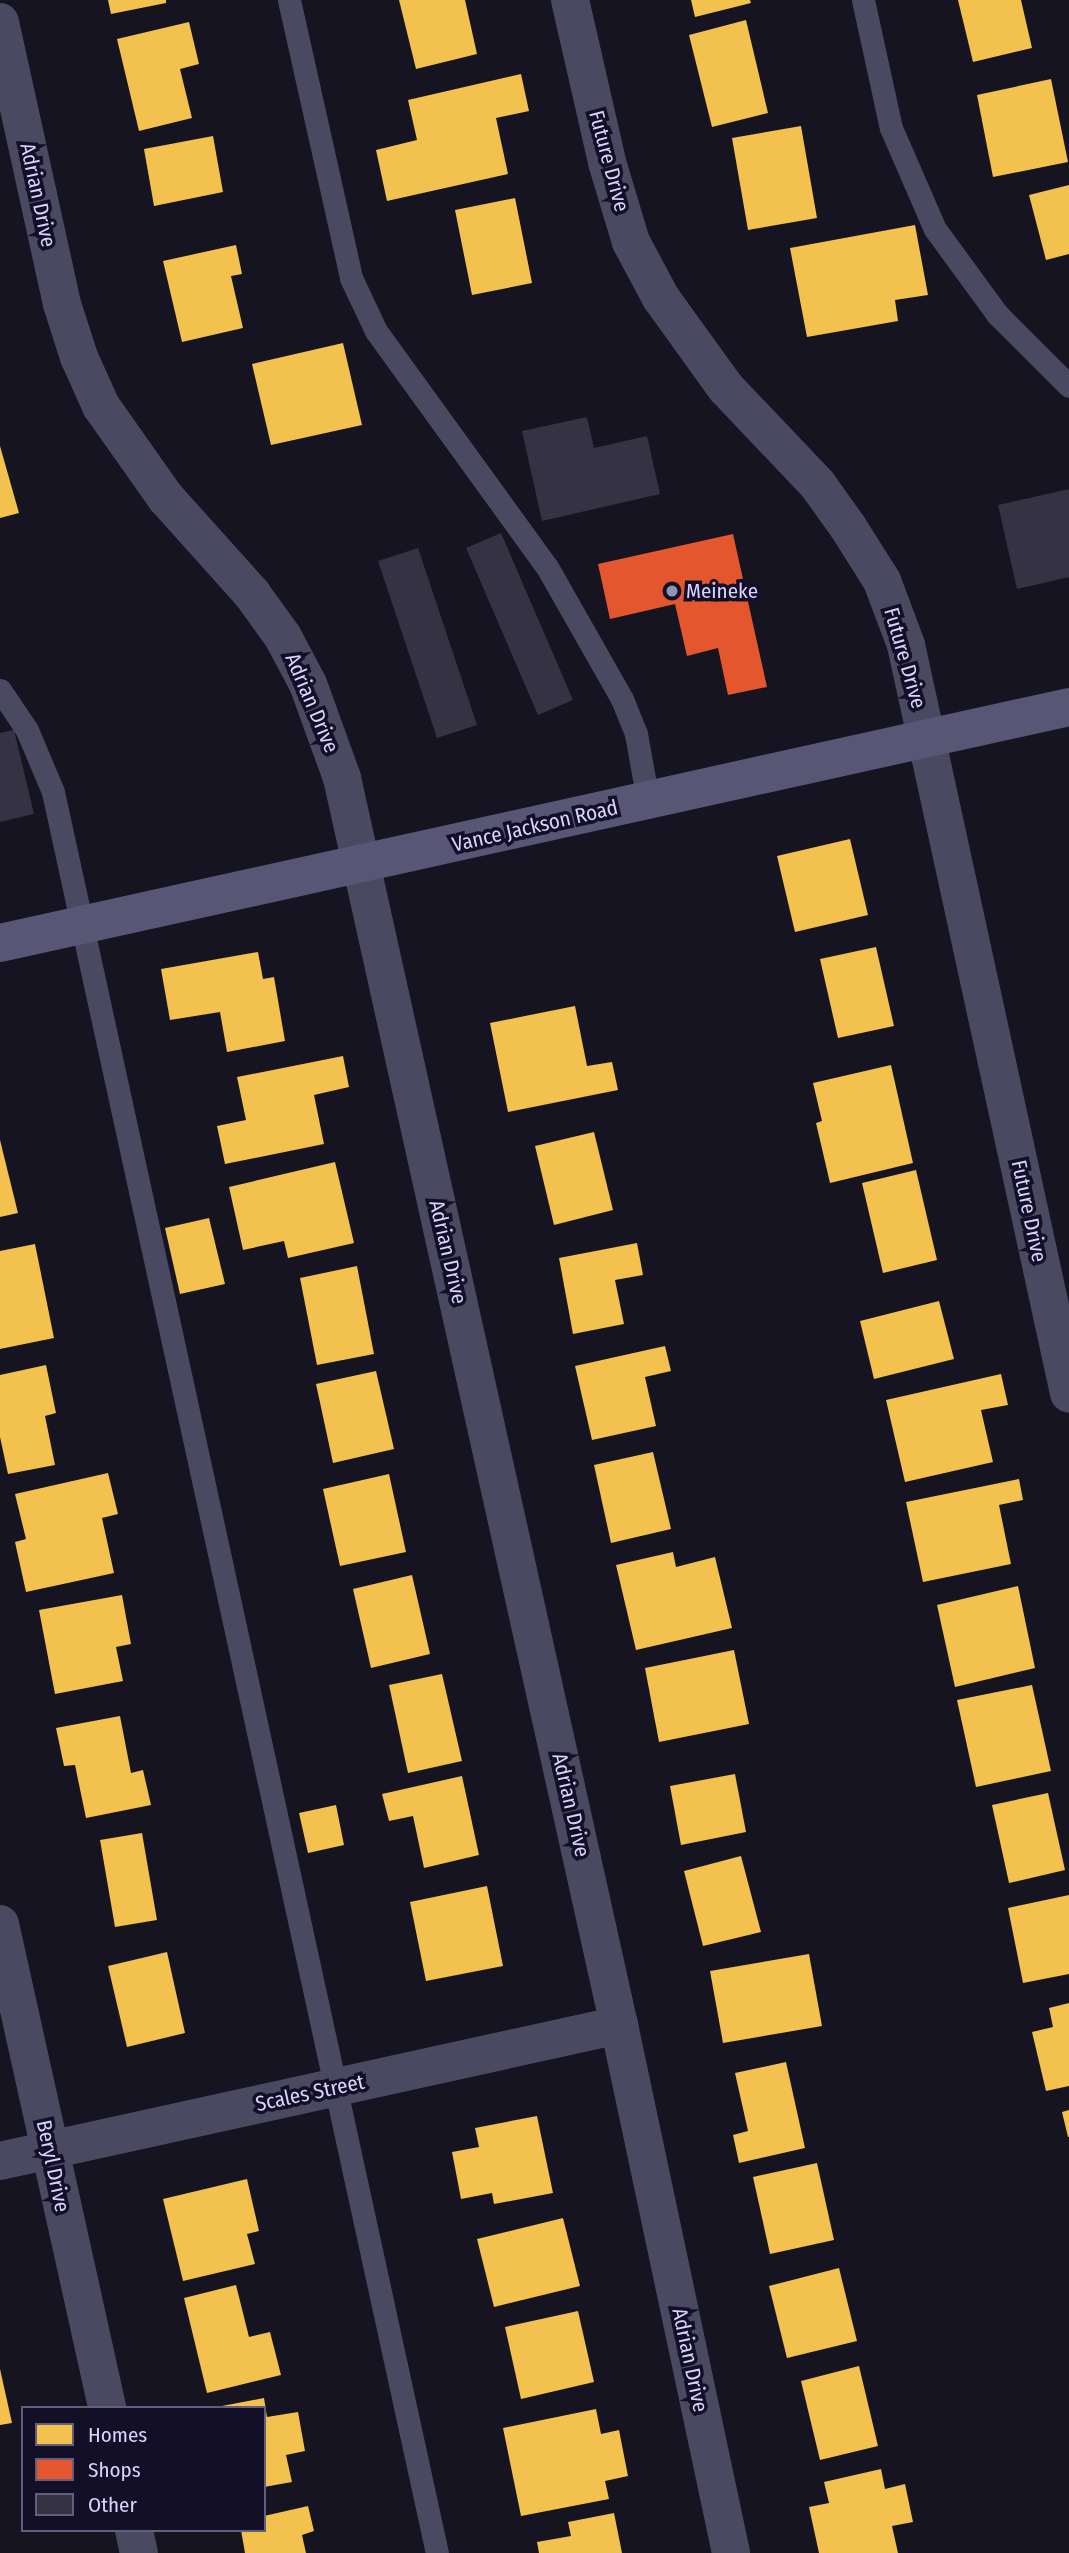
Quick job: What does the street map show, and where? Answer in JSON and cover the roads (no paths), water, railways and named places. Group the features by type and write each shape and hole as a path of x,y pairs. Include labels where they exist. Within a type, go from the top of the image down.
{"main road":[{"name":"Vance Jackson Road","path":"0,943 1069,707"}],"street":[{"name":"Future Drive","path":"570,0 607,162 631,242 661,298 726,388 818,485 882,582 906,645 1069,1393"},
{"name":"Adrian Drive","path":"0,22 62,304 79,357 101,406 166,498 252,594 283,637 328,733 361,865 619,2025 731,2553"},
{"name":"Beryl Drive","path":"0,1924 107,2406"},
{"name":"Scales Street","path":"0,2161 619,2025"},
{"path":"134,2532 139,2553"}],"lane":[{"path":"289,0 351,278 376,331 547,567 622,698 636,734 648,801"},
{"path":"863,0 891,128 935,229 997,314 1069,386"},
{"path":"0,690 27,730 52,792 437,2553"}],"place":[{"name":"Meineke","path":"672,591"}]}
